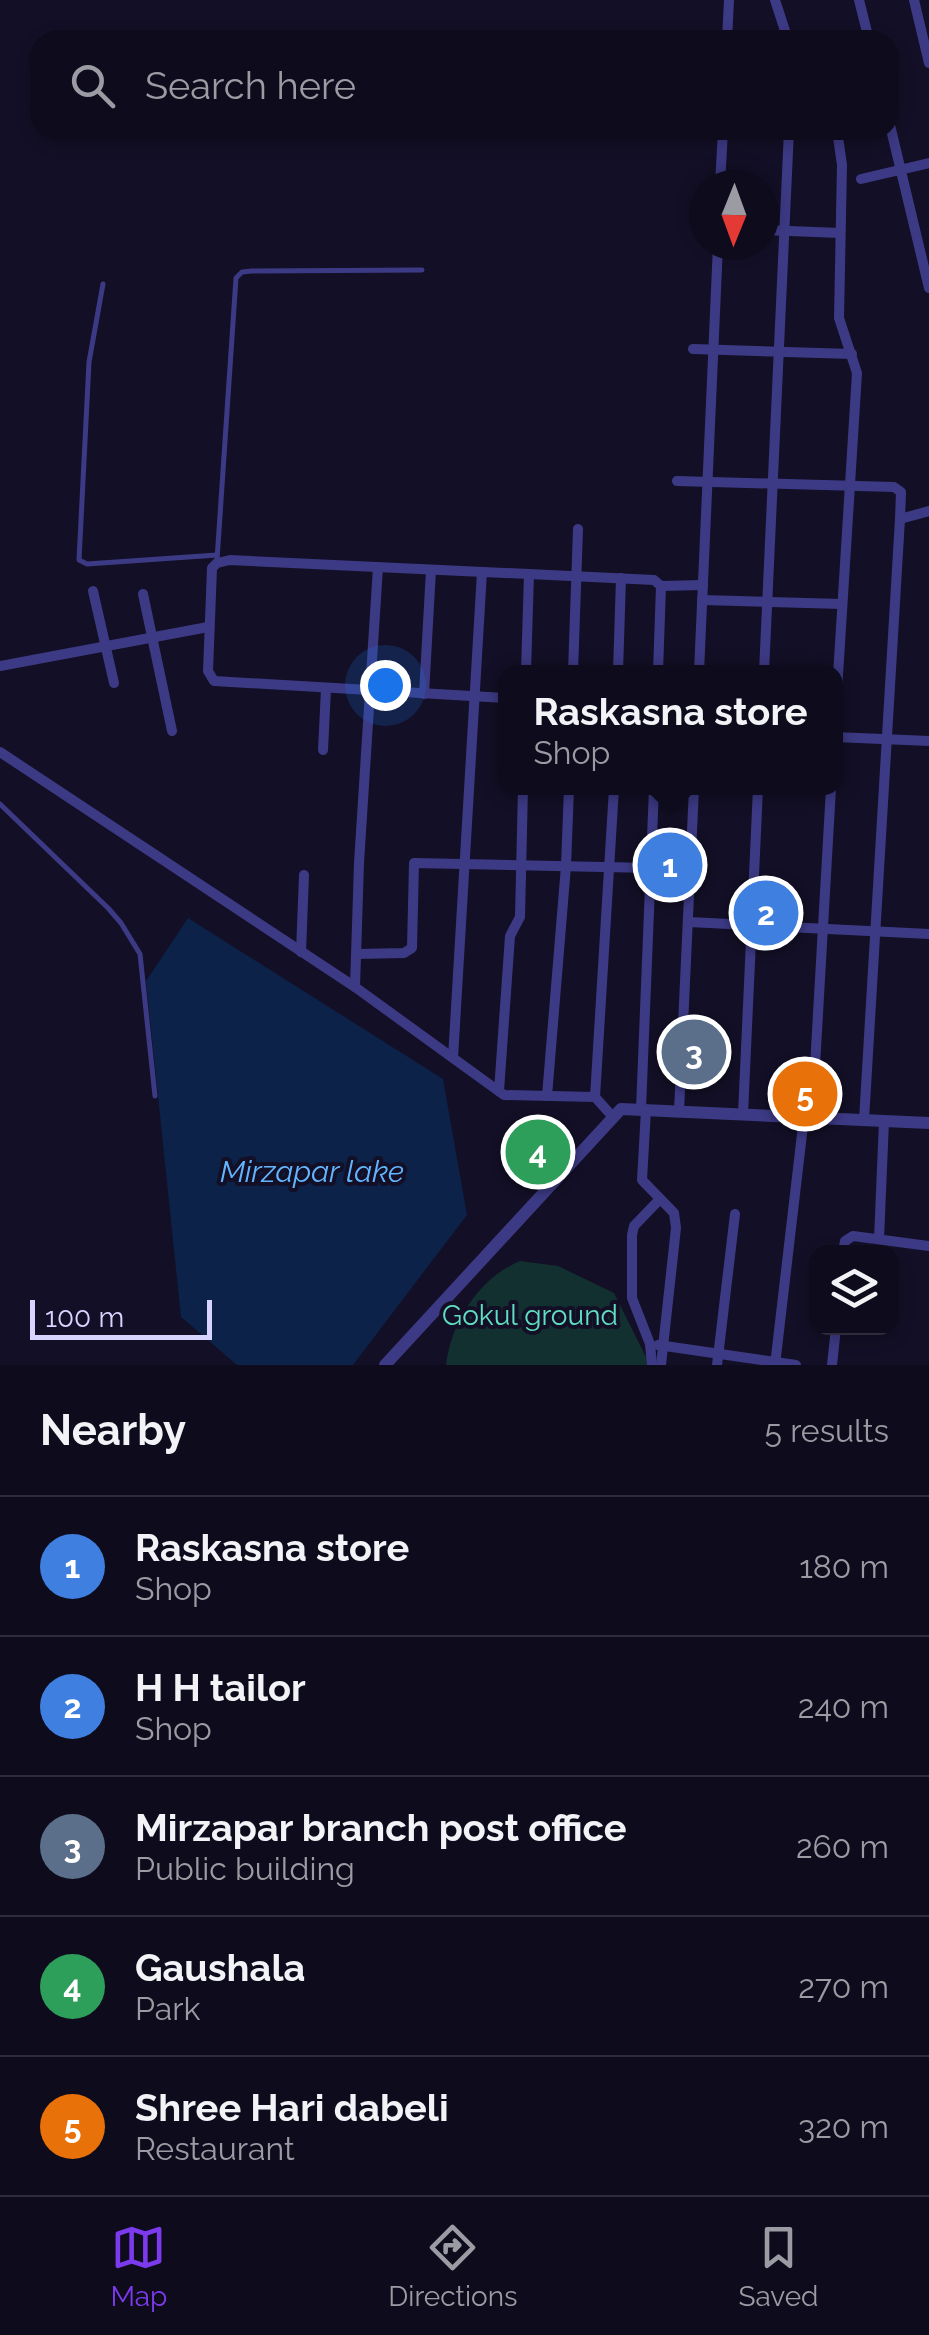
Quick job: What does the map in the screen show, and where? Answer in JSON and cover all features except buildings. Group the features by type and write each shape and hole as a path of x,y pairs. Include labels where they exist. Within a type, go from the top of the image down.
{"street":[{"path":"728,30 729,0"},
{"path":"776,0 785,30"},
{"path":"859,0 866,30"},
{"path":"914,0 929,63"},
{"path":"721,170 722,140"},
{"path":"764,665 790,140"},
{"path":"838,665 857,373 839,318 839,140"},
{"path":"894,140 929,288"},
{"path":"861,179 929,163"},
{"path":"779,231 840,234"},
{"path":"699,665 717,260"},
{"path":"693,349 852,354"},
{"path":"677,481 899,488 902,497 864,1120"},
{"path":"900,519 929,511"},
{"path":"573,665 578,529"},
{"path":"498,698 214,681 208,671 208,627 210,576 217,559 621,578 654,580 661,586 702,586"},
{"path":"355,987 378,567"},
{"path":"424,694 431,570"},
{"path":"453,1058 482,572"},
{"path":"526,665 529,574"},
{"path":"618,665 621,578"},
{"path":"658,665 661,586"},
{"path":"93,591 114,683"},
{"path":"143,594 172,731"},
{"path":"702,600 842,604"},
{"path":"0,666 208,627"},
{"path":"323,750 326,688"},
{"path":"843,737 929,742"},
{"path":"0,752 355,987 499,1091 510,1096 595,1097"},
{"path":"499,1091 510,936 519,922 523,795"},
{"path":"546,1096 569,795"},
{"path":"612,1116 595,1097 614,795"},
{"path":"654,795 642,1174 646,1185 674,1213 676,1228 661,1365"},
{"path":"679,1111 694,795"},
{"path":"743,1114 758,795"},
{"path":"775,1363 808,1118 831,795"},
{"path":"357,954 404,953 412,948 414,863 651,868"},
{"path":"301,952 304,875"},
{"path":"689,922 929,934"},
{"path":"385,1365 621,1109 929,1124"},
{"path":"879,1239 884,1121"},
{"path":"652,1365 650,1344 634,1310 632,1235 634,1226 660,1199"},
{"path":"718,1359 735,1214"},
{"path":"845,1245 848,1237 929,1246"},
{"path":"832,1365 835,1335"},
{"path":"650,1344 718,1359 796,1365"}],"lane":[{"path":"103,284 89,362 80,560 88,564 217,559 236,278 252,270 422,270"},
{"path":"0,804 108,908 140,954 155,1096"}],"green space":[{"name":"Gokul ground","path":"520,1261 558,1266 614,1293 650,1365 446,1365 454,1333 470,1303 492,1278"}],"water":[{"name":"Mirzapar lake","path":"188,918 443,1079 467,1215 353,1365 237,1365 181,1317 146,981"}],"place":[{"name":"Raskasna store","path":"670,865"},
{"name":"H H tailor","path":"766,913"},
{"name":"Mirzapar branch post office","path":"694,1052"},
{"name":"Shree Hari dabeli","path":"805,1094"},
{"name":"Gaushala","path":"538,1152"}]}
